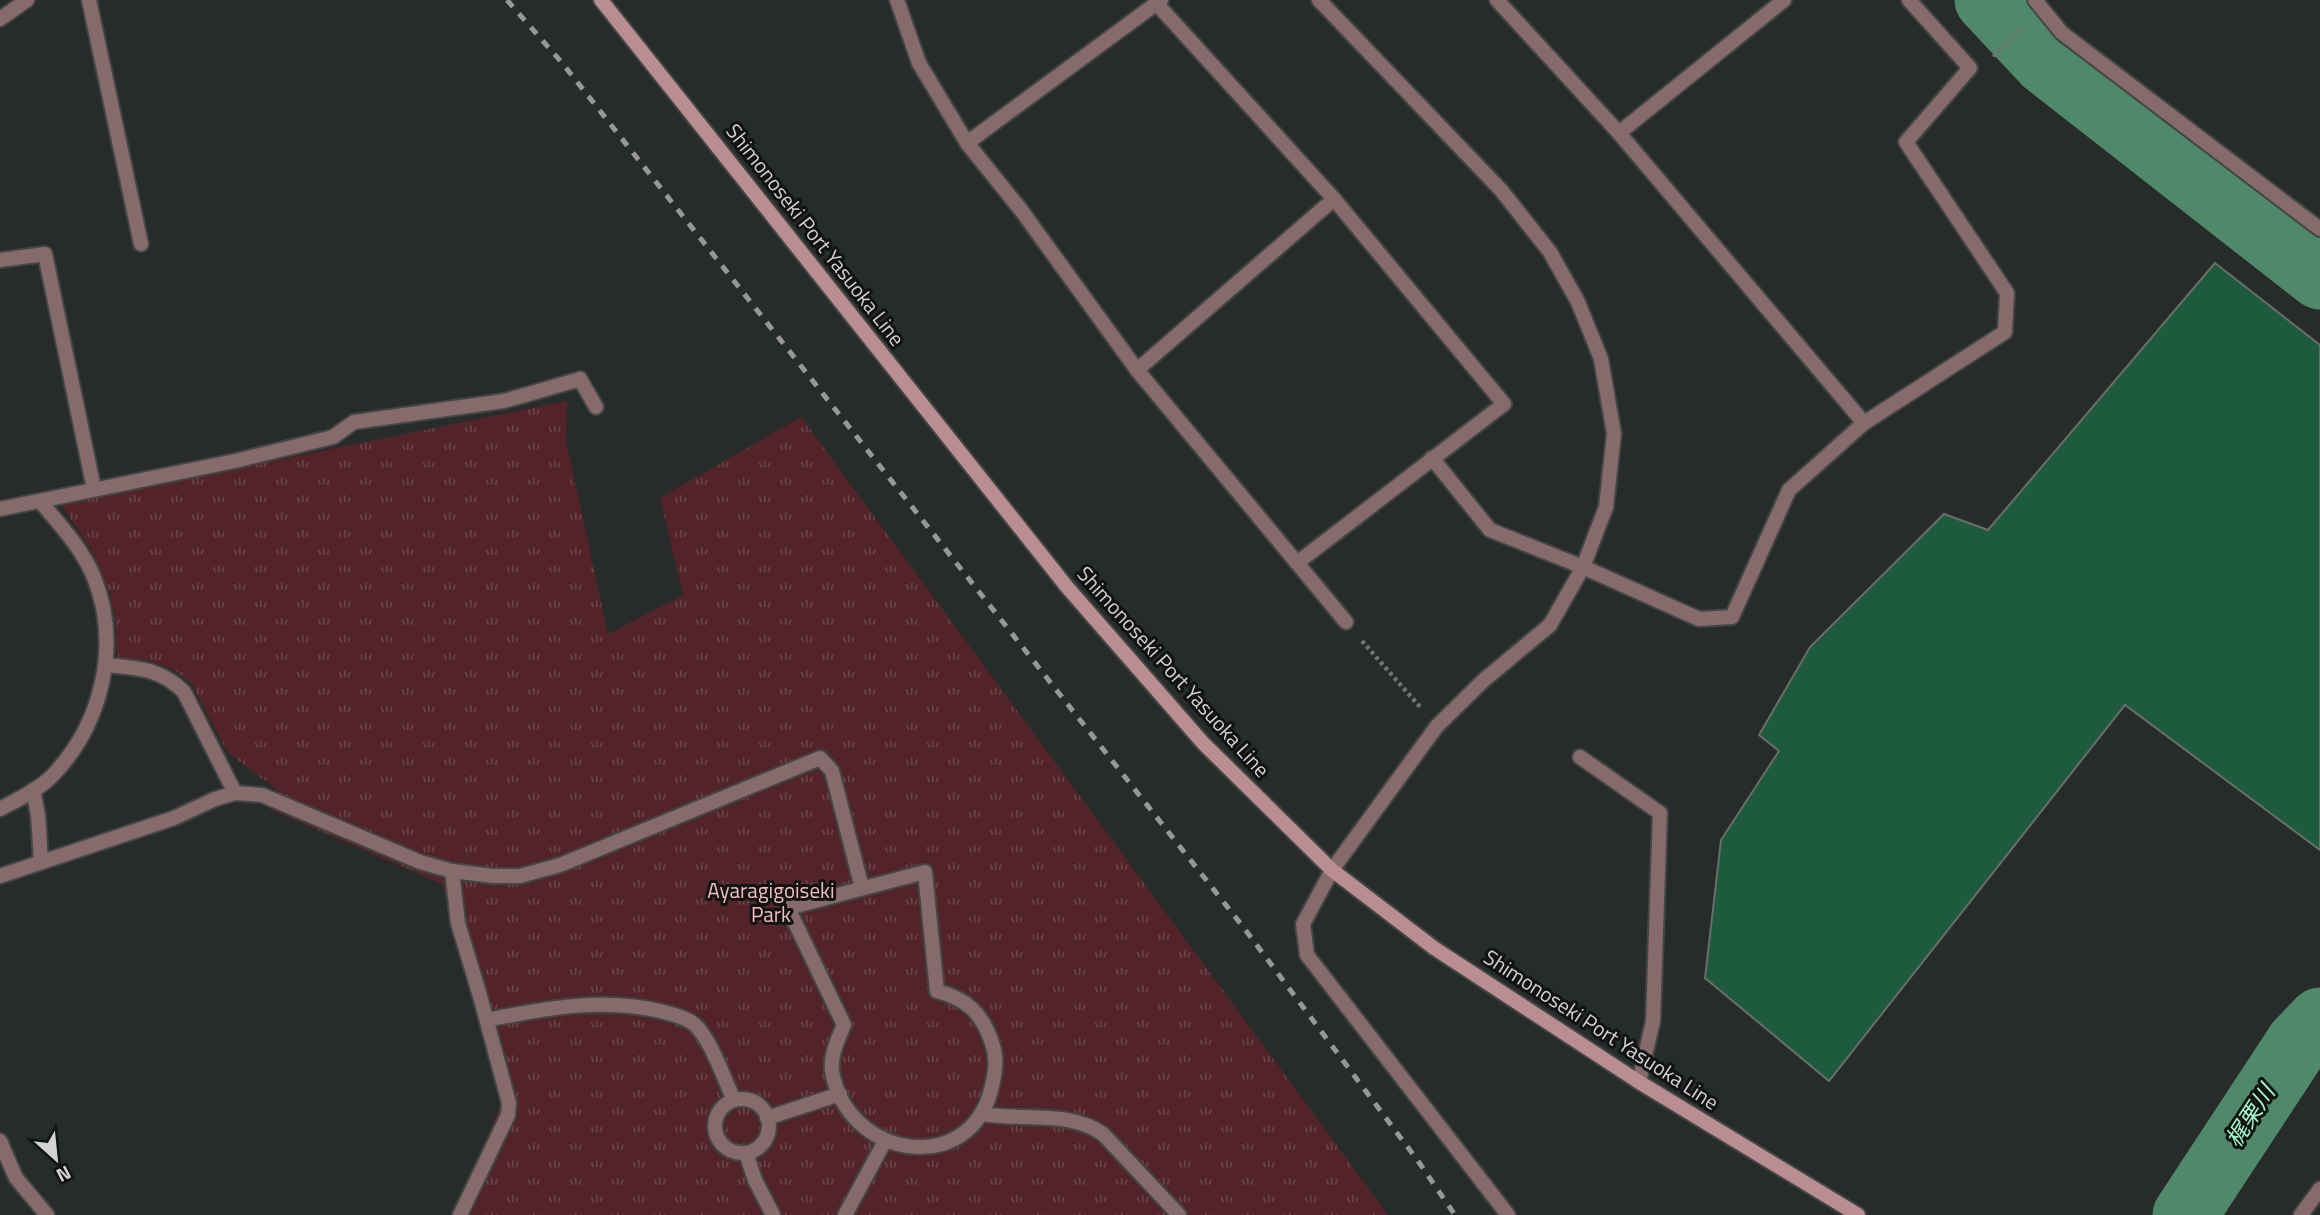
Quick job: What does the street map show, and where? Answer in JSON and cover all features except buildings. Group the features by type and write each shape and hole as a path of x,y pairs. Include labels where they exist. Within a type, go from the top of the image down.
{"main road":[{"name":"Shimonoseki Port Yasuoka Line","path":"601,0 1067,587 1203,743 1332,870 1434,948 1639,1082 1858,1215"}],"street":[{"path":"0,19 27,0"},
{"path":"89,0 141,244"},
{"path":"897,0 919,63 967,143 1021,210 1137,370 1346,621"},
{"path":"1319,0 1501,190 1550,252 1578,302 1601,359 1614,434 1606,507 1583,567 1550,625 1484,680 1437,726 1332,870 1303,924 1307,955 1508,1215"},
{"path":"1497,0 1619,133 1864,423"},
{"path":"1619,133 1784,0"},
{"path":"1432,458 1490,530 1583,567 1699,619 1732,617 1789,490 1864,423 2005,332 2007,293 1906,142 1970,68 1909,0"},
{"path":"967,143 1159,2 1334,199 1504,404 1297,563"},
{"path":"2039,2 2062,33 2320,229"},
{"path":"1137,370 1334,199"},
{"path":"0,260 45,254 94,489"},
{"path":"0,509 333,438 354,422 504,401 580,379 596,407"},
{"path":"0,809 48,779 70,755 85,732 99,697 106,665 106,635 101,602 93,575 77,547 40,501"},
{"path":"106,665 148,669 171,678 184,691 235,793"},
{"path":"1580,757 1660,813 1653,1021 1639,1082"},
{"path":"0,876 174,818 235,793 262,795 420,862 452,871 492,877 520,876 560,865 820,758 832,771 862,888"},
{"path":"33,790 38,815 41,862"},
{"path":"452,871 458,923 509,1102 508,1115 460,1215"},
{"path":"925,872 937,992 967,1002 980,1017 992,1041 995,1075 983,1114 967,1131 946,1142 927,1147 885,1141 855,1120 846,1108 832,1071 836,1044 844,1025 788,908 862,888 925,872"},
{"path":"487,1020 522,1012 601,1003 626,1004 680,1016 694,1024 706,1041 734,1100"},
{"path":"767,1118 840,1094"},
{"path":"734,1100 754,1102 762,1108 767,1118 769,1129 758,1149 735,1153 724,1148 717,1139 714,1127 716,1116 724,1106 734,1100"},
{"path":"983,1114 1003,1118 1077,1121 1093,1127 1103,1134 1179,1215"},
{"path":"0,1141 16,1178 47,1215"},
{"path":"845,1215 885,1141"},
{"path":"746,1153 755,1180 773,1215"},
{"path":"2301,1215 2320,1189"}],"path":[{"path":"1994,55 2030,20"},
{"path":"1346,621 1437,726"}],"green space":[{"name":"Ayaragigoiseki Park","path":"567,401 566,440 608,634 683,595 660,498 801,417 1388,1215 454,1215 502,1102 442,884 271,810 276,789 227,752 192,684 176,671 151,661 119,658 110,594 94,555 61,504"}],"waterway":[{"path":"1987,0 2046,63 2320,277"},
{"name":"梶栗川","path":"2185,1215 2298,1043 2320,1020"}],"railway":[{"path":"507,0 563,64 1244,928 1418,1161 1455,1215"}]}
